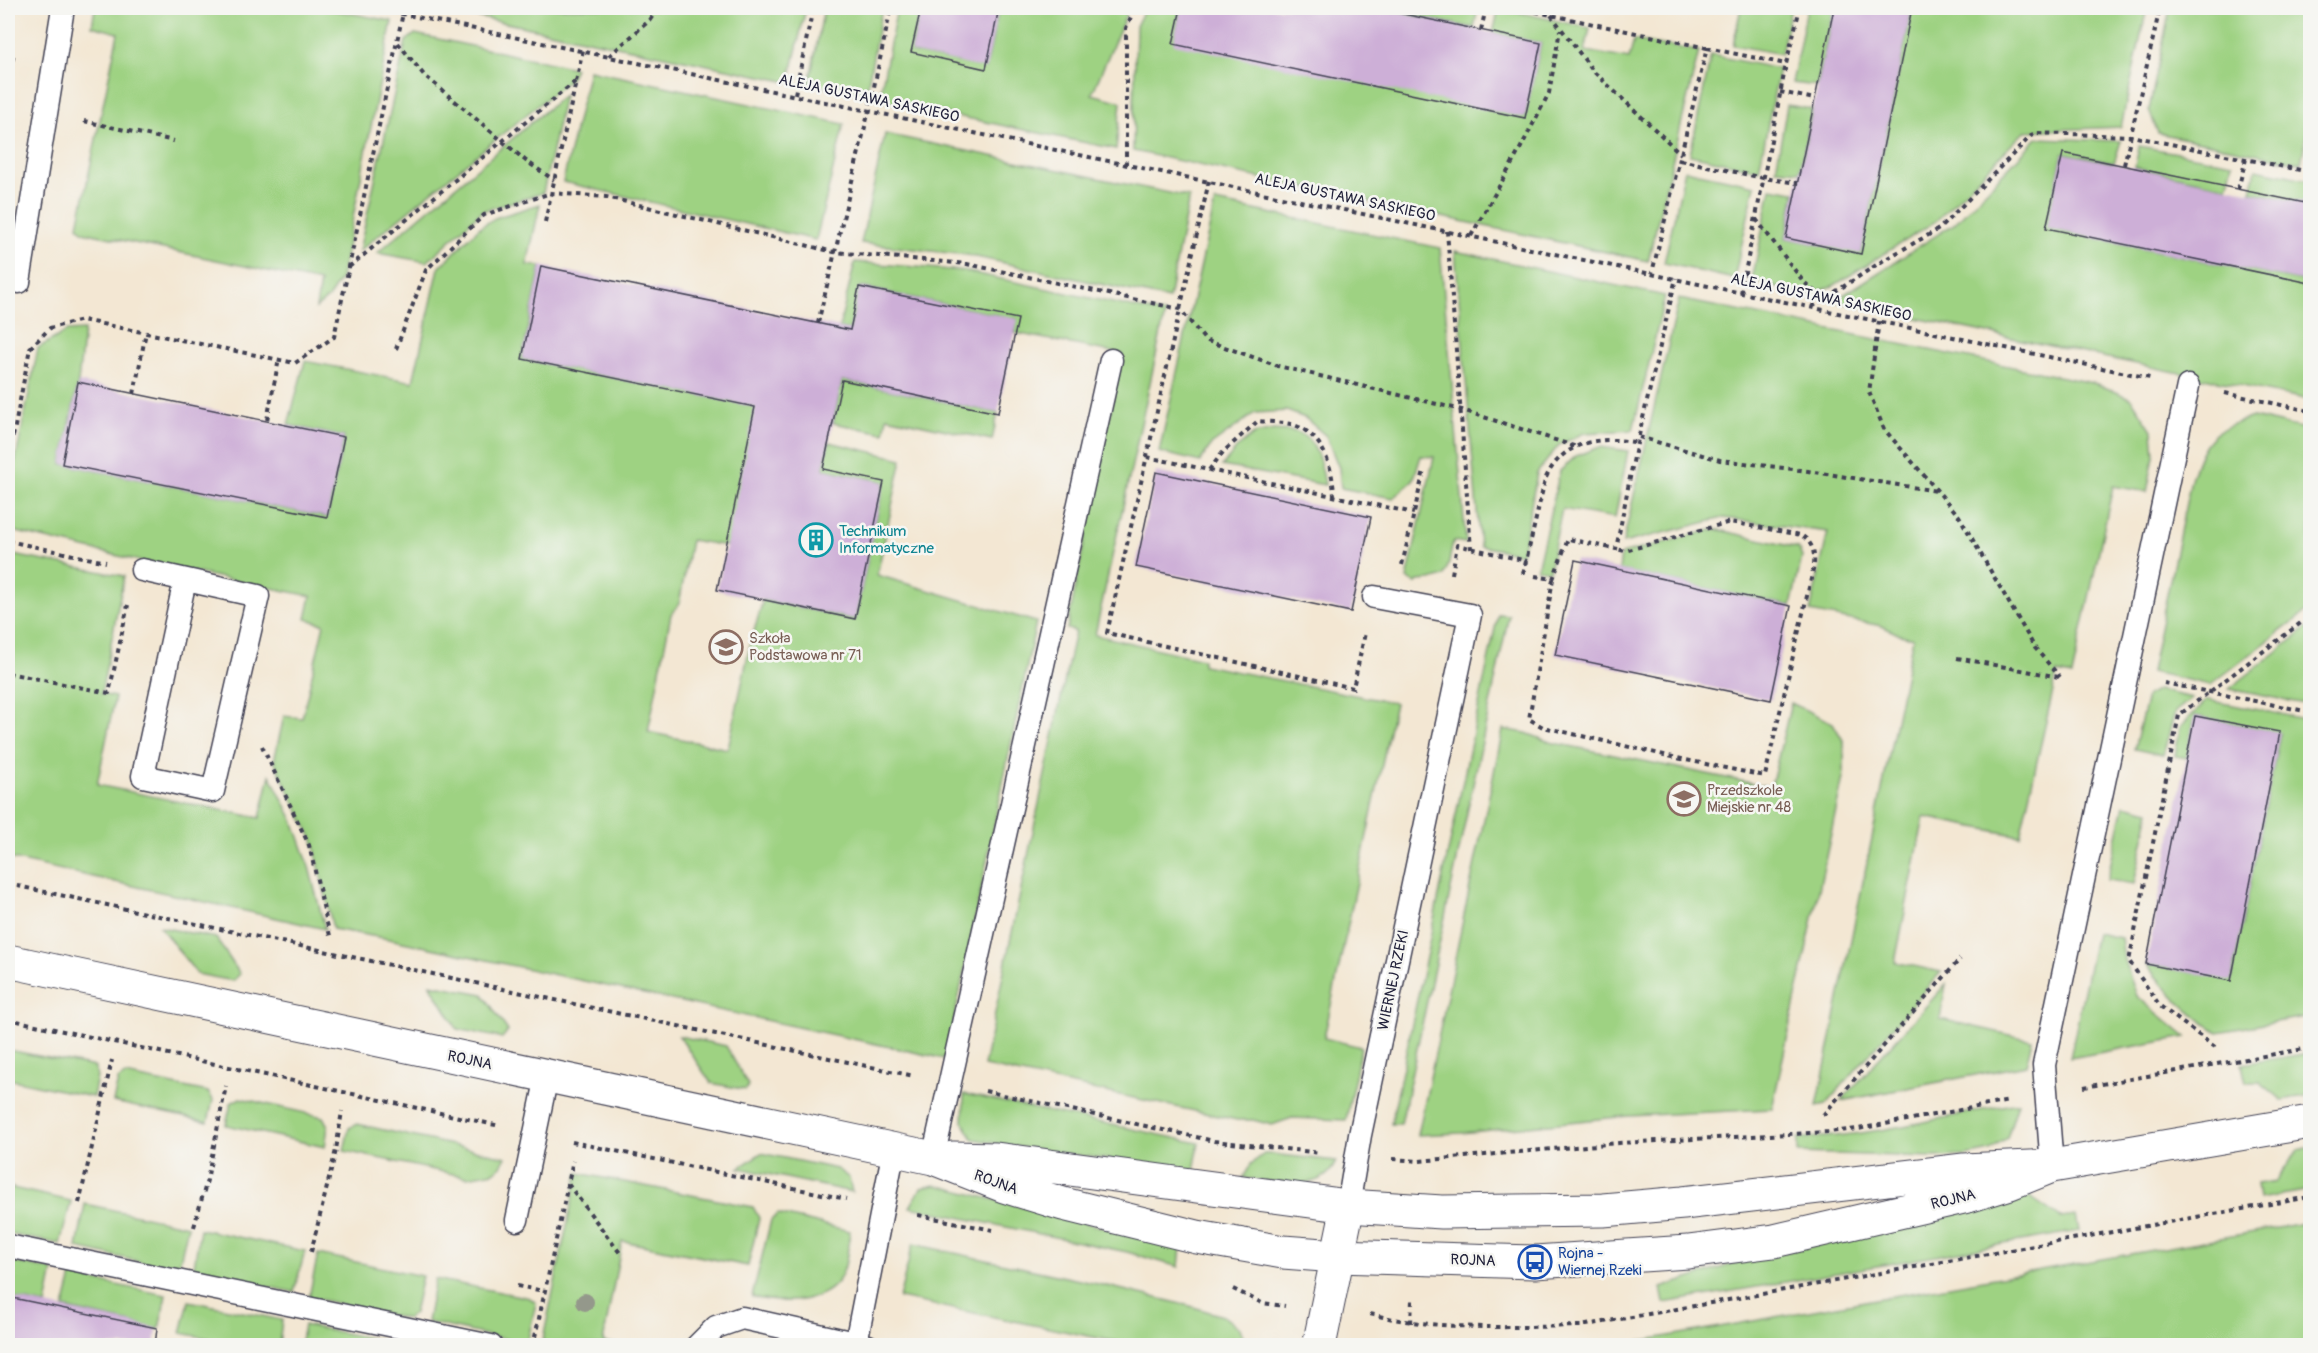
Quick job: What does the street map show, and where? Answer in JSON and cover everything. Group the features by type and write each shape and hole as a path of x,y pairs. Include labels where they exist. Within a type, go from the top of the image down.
{"street":[{"name":"ROJNA","path":"8,961 894,1149 933,1158 1004,1186 1163,1230 1283,1252 1338,1256 1535,1262 1728,1248 1774,1241 1968,1196 2010,1183 2052,1166"},
{"name":"ROJNA","path":"933,1158 996,1158 1348,1206 1442,1212 1603,1210 1683,1203 1964,1170 2052,1166 2310,1122"},
{"name":"WIERNEJ RZEKI","path":"1319,1346 1348,1206"}],"lane":[{"path":"19,282 63,8"},
{"path":"933,1158 1111,360"},
{"path":"2052,1166 2043,1065 2188,386"},
{"path":"139,569 258,596 213,791 143,776 185,580"},
{"name":"WIERNEJ RZEKI","path":"1348,1206 1358,1145 1470,615 1374,597"},
{"path":"517,1220 547,1076"},
{"path":"697,1346 716,1327 742,1318 862,1344 882,1207 894,1149"},
{"path":"8,1246 491,1346"}],"path":[{"name":"ALEJA GUSTAWA SASKIEGO","path":"374,8 2310,411"},
{"path":"609,56 650,20 658,8"},
{"path":"795,94 813,8"},
{"path":"818,323 891,8"},
{"path":"1126,165 1126,28 1135,8"},
{"path":"1481,30 1486,8"},
{"path":"1518,8 1786,64"},
{"path":"1741,293 1780,92 1800,8"},
{"path":"2124,165 2160,8"},
{"path":"8,463 30,348 50,328 82,320 295,363 334,337 404,13"},
{"path":"1550,14 1593,71 1681,154"},
{"path":"1471,236 1549,93 1560,30"},
{"path":"397,42 424,75 501,141 554,180"},
{"path":"1652,273 1707,48"},
{"path":"545,222 583,50"},
{"path":"349,268 577,80"},
{"path":"1780,92 1815,99"},
{"path":"47,106 98,126 174,141"},
{"path":"1812,307 1884,260 1939,229 2034,133 2131,136 2308,172 2310,147"},
{"path":"2238,189 2246,159"},
{"path":"1680,160 1797,183"},
{"path":"1209,181 1107,633 1353,688 1374,597"},
{"path":"396,349 426,270 484,215 551,193 606,197 834,252 968,264 1180,309 1205,340 1278,366 1462,410 1576,447"},
{"path":"1756,218 1803,281 1823,299"},
{"path":"1447,231 1471,549"},
{"path":"1616,549 1676,278"},
{"path":"1879,321 1869,392 1884,429 1959,516 2035,648 2060,677 1957,658"},
{"path":"134,394 146,333"},
{"path":"267,420 279,359"},
{"path":"1209,470 1224,451 1257,421 1291,424 1308,433 1327,455 1333,475 1334,496"},
{"path":"1639,437 1720,460 1937,491"},
{"path":"1523,574 1547,474 1567,453 1585,442 1605,439 1638,443"},
{"path":"1147,457 1414,513"},
{"path":"1400,574 1424,470"},
{"path":"1731,522 1801,535 1809,540 1815,556 1814,566 1765,776 1554,729 1529,719 1553,579 1568,539 1616,549 1625,551 1731,522"},
{"path":"8,541 139,569 109,693 8,673"},
{"path":"1450,578 1454,571 1457,545 1527,561"},
{"path":"1535,576 1553,579"},
{"path":"2215,1047 2160,1006 2129,961 2179,715 2310,616"},
{"path":"2127,676 2310,712"},
{"path":"236,689 309,846 330,936"},
{"path":"8,884 1214,1141 1324,1153"},
{"path":"1823,1115 1960,959"},
{"path":"8,1019 535,1134 1000,1232"},
{"path":"1388,1159 1419,1161 1619,1143 1858,1129 2310,1048"},
{"path":"79,1203 112,1060"},
{"path":"194,1227 207,1180 226,1086"},
{"path":"311,1252 336,1150 342,1111"},
{"path":"533,1346 573,1161"},
{"path":"568,1184 620,1253"},
{"path":"1362,1312 1411,1323 1482,1328 1581,1326 2310,1197"},
{"path":"516,1286 544,1291"},
{"path":"1227,1287 1262,1303 1293,1307"},
{"path":"1411,1323 1412,1295"}],"green space":[{"path":"95,8 322,8 392,21 341,278 329,297 316,308 320,282 83,232 78,226 118,33 92,26"},
{"path":"434,8 806,8 789,82"},
{"path":"824,8 882,8 866,95 809,84"},
{"path":"897,8 921,8 911,52 986,68 999,8 1129,8 1092,94 1121,102 1116,149 879,100"},
{"path":"1145,8 1181,8 1174,43 1525,117 1541,43 1493,33 1499,8 1590,28 1585,51 1629,59 1634,40 1699,51 1648,261 1133,151 1136,26"},
{"path":"1376,8 1478,8 1474,28"},
{"path":"1741,8 1791,8 1781,54 1733,45"},
{"path":"1807,8 1834,8 1817,86 1792,83"},
{"path":"1912,8 2147,8 2121,127 2025,131 1936,221 1833,286 1803,296 1752,280 1771,188 1795,192 1786,238 1861,253"},
{"path":"2170,8 2310,8 2310,47 2306,65 2310,66 2310,115 2301,163 2158,133 2149,110"},
{"path":"415,34 575,68 570,79 359,251 406,41"},
{"path":"1711,55 1779,69 1759,170 1690,155"},
{"path":"589,70 844,124 816,240 563,182"},
{"path":"564,95 543,193 482,211 427,262 377,253"},
{"path":"1787,105 1812,109 1800,171 1776,169"},
{"path":"885,134 1189,197 1169,299 967,255 861,243"},
{"path":"2037,138 2121,141 2114,163 2063,153 2047,228 2310,283 2310,400 1834,301 1954,224"},
{"path":"2139,146 2233,163 2227,187 2135,167"},
{"path":"2256,169 2310,180 2310,204 2251,192"},
{"path":"1685,170 1755,185 1734,279 1664,263"},
{"path":"1215,202 1440,248 1466,543 1453,541 1444,576 1416,583 1407,579 1434,457 1421,456 1413,481 1393,498 1341,488 1339,468 1326,436 1305,418 1287,411 1255,413 1211,445 1200,462 1159,452"},
{"name":"Szkoła Podstawowa nr 71","path":"540,204 527,265 541,266 522,359 786,413 727,546 691,540 679,604 671,614 648,732 728,749 750,645 763,600 855,619 884,482 823,469 829,442 902,459 877,575 1036,622 946,1059 389,939 333,929 313,840 274,761 284,716 302,718 324,624 306,619 311,596 144,562 8,530 8,498 38,348 67,331 84,330 78,382 62,464 327,517 344,437 288,425 305,361 413,382 439,268 480,227 495,218"},
{"path":"1455,251 1665,296 1633,430 1584,433 1559,445 1537,473 1522,554 1480,546"},
{"path":"855,262 964,271 1165,314 1095,635 1203,659 1203,665 1395,703 1324,1038 1361,1047 1346,1120 1292,1118 1272,1125 1253,1120 1237,1120 984,1066 1075,631 1067,629 1122,354 1015,333 1017,319 860,287 850,330 839,328"},
{"path":"1679,299 2097,384 2131,398 2152,430 2154,456 2147,492 2113,486 2072,676 2057,673 2020,836 1924,817 1895,962 1941,972 1826,1104 1817,1106 1913,638 1900,635 1882,626 1810,612 1828,532 1723,518 1623,543"},
{"path":"842,380 998,413 992,440 887,417 884,433 833,423"},
{"path":"2253,417 2310,430 2310,609 2210,685 2151,672 2191,479 2196,465 2212,437 2228,427"},
{"path":"1274,430 1296,432 1311,442 1318,456 1325,485 1222,466 1238,447 1254,434"},
{"path":"1600,447 1628,451 1615,518 1562,509 1549,571 1537,569 1560,471 1576,456"},
{"path":"1715,529 1798,548 1802,557 1791,606 1619,570 1621,554"},
{"path":"8,554 124,576 101,694 115,697 97,785 260,818 270,775 293,820 308,863 325,929 8,858"},
{"path":"1498,614 1509,615 1401,1124 1391,1124"},
{"path":"2310,626 2310,705 2229,689"},
{"path":"2157,690 2192,698 2175,712 2163,755 2134,749 2147,696"},
{"path":"2207,700 2310,720 2310,1016 2218,1032 2197,1018 2179,1001 2146,964 2231,980 2280,733 2195,716 2187,758 2175,756 2180,727"},
{"path":"1791,703 1833,723 1844,742 1844,773 1772,1109 1628,1116 1461,1133 1418,1135 1503,729 1526,733 1550,742 1771,787"},
{"path":"2124,805 2150,811 2134,884 2107,880"},
{"path":"160,927 216,938 240,974 233,981 197,974"},
{"path":"2096,933 2121,938 2124,960 2137,996 2186,1037 2070,1058"},
{"path":"430,984 483,994 508,1031 502,1038 457,1029"},
{"path":"1946,984 1940,1019 2032,1040 2026,1065 1841,1101"},
{"path":"679,1036 726,1046 748,1085 746,1090 711,1083"},
{"path":"8,1050 95,1067 97,1077 93,1097 8,1079"},
{"path":"2310,1053 2310,1095 2282,1100 2260,1082 2246,1082 2242,1064"},
{"path":"125,1075 208,1092 213,1100 208,1122 113,1102 118,1080"},
{"path":"964,1094 1199,1143 1194,1171 973,1139 963,1122"},
{"path":"240,1098 323,1117 328,1126 325,1147 226,1125 231,1103"},
{"path":"2018,1103 2007,1138 1990,1151 1966,1156 1934,1157 1798,1153 1798,1138 1881,1130"},
{"path":"357,1124 506,1157 494,1172 467,1177 344,1151 349,1128"},
{"path":"2310,1147 2310,1190 2259,1199 2257,1184 2276,1181 2298,1150"},
{"path":"761,1153 837,1169 849,1178 852,1192 739,1168"},
{"path":"1264,1154 1336,1161 1330,1172 1309,1183 1282,1183 1243,1178 1251,1164"},
{"path":"578,1173 753,1207 759,1218 748,1266 622,1241 603,1342 620,1345 542,1344"},
{"path":"936,1185 1181,1247 1179,1267 1127,1252 910,1207 921,1188"},
{"path":"8,1187 71,1201 60,1244 8,1234"},
{"path":"2030,1197 2061,1218 2076,1216 2079,1231 1664,1303 1661,1288 1739,1262"},
{"path":"85,1204 188,1226 178,1270 77,1248"},
{"path":"778,1214 850,1231 844,1269 838,1281 829,1290 805,1300 777,1301 752,1297 771,1220"},
{"path":"2310,1222 2310,1345 1618,1345"},
{"path":"200,1229 305,1251 294,1292 193,1273"},
{"path":"913,1244 1107,1286 1223,1316 1240,1328 1243,1337 1241,1345 1133,1345 899,1298"},
{"path":"318,1254 422,1276 414,1313 407,1319 309,1297"},
{"path":"8,1261 53,1270 46,1305 8,1297"},
{"path":"72,1276 166,1295 159,1329 64,1308"},
{"path":"435,1279 530,1298 536,1303 527,1344 427,1322"},
{"path":"189,1301 282,1320 279,1345 241,1345 181,1333"},
{"path":"304,1325 400,1344 400,1345 300,1345"}],"building":[{"path":"921,8 999,8 986,69 911,52"},
{"path":"1181,8 1375,8 1541,43 1525,118 1173,44"},
{"path":"1834,8 1912,8 1861,254 1786,238"},
{"path":"2063,153 2310,204 2310,283 2046,228"},
{"path":"541,266 850,330 859,287 1018,319 998,413 842,380 823,469 884,482 855,619 717,590 755,407 522,359"},
{"path":"78,382 344,437 327,517 62,464"},
{"path":"1156,472 1371,517 1351,612 1136,567"},
{"path":"1575,560 1791,606 1771,700 1555,655"},
{"path":"2195,716 2280,732 2231,981 2146,964"},
{"path":"8,1297 157,1328 155,1346 8,1346"}],"place":[{"name":"Technikum Informatyczne","path":"816,540"},
{"name":"Szkoła Podstawowa nr 71","path":"726,647"},
{"name":"Przedszkole Miejskie nr 48","path":"1684,799"},
{"name":"Rojna - Wiernej Rzeki","path":"1535,1262"}]}
